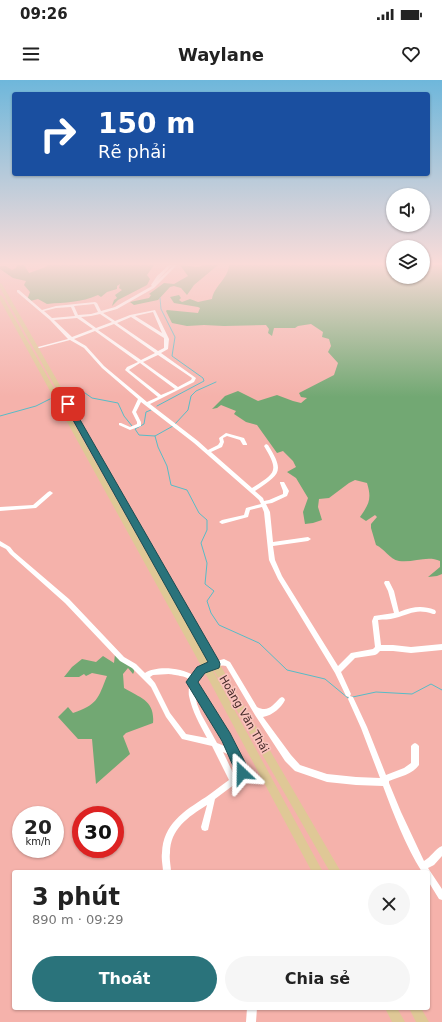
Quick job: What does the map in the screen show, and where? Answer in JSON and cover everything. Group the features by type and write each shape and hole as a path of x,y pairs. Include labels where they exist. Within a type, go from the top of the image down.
{"main road":[{"name":"Hoàng Văn Thái","path":"8,309 33,349 335,870"},
{"name":"Hoàng Văn Thái","path":"13,309 33,349 317,870"},
{"path":"206,668 215,664"},
{"path":"393,1010 399,1022"},
{"path":"416,1010 423,1022"}],"street":[{"path":"39,309 71,339 85,347 103,367 140,399 208,452 252,490 264,504 267,512 272,560 280,577 337,671 350,697 364,727 373,754 386,781 398,814 417,856 425,870"},
{"path":"41,311 47,309"},
{"path":"74,309 77,316 95,330 178,389"},
{"path":"98,309 100,312 194,378 193,381 147,404"},
{"path":"51,319 77,316 112,309"},
{"path":"33,349 71,339 114,322 154,311 166,337 166,349 159,354 128,368 127,371 161,397"},
{"path":"132,316 166,337"},
{"path":"121,424 130,429 139,424 134,412 140,399"},
{"path":"208,452 220,446 222,442 221,438 226,434 242,439 245,444"},
{"path":"252,490 270,479 275,470 274,458 266,446"},
{"path":"222,522 246,516 250,508 285,496 286,491 282,483"},
{"path":"0,509 34,507 50,494"},
{"path":"270,544 308,539"},
{"path":"0,543 8,548 67,601 122,659 134,666 146,676 156,688 168,715 184,737 214,744 234,753"},
{"path":"387,583 391,591 397,614"},
{"path":"378,648 376,618 389,617 412,609 430,610 433,612"},
{"path":"337,671 353,654 375,652 378,648 413,650 442,647"},
{"path":"215,664 224,662 228,664 250,704 288,758 298,768 327,778 386,781 415,765 415,746"},
{"path":"206,668 198,672 192,682 191,694 197,714 233,780"},
{"path":"146,676 152,672 169,671 186,674 191,677 192,682 226,737 242,773 212,798 186,813 174,824 168,838 165,854 167,870"},
{"path":"250,704 261,714 272,711 282,700"},
{"path":"205,827 212,798"},
{"path":"427,870 431,862 442,850"},
{"path":"430,877 442,896"},
{"path":"251,1022 252,1010"}],"green space":[{"path":"200,309 442,309 442,574 428,577 440,567 440,561 435,559 425,559 399,561 392,558 376,545 371,524 377,517 375,515 366,521 360,517 369,501 367,483 355,480 329,498 319,499 318,507 322,520 305,524 303,512 308,498 296,478 287,472 296,467 293,461 283,451 277,453 257,425 246,422 234,414 236,411 221,405 212,409 225,396 238,391 258,401 277,395 301,403 307,398 301,397 299,393 334,375 338,363 328,352 331,346 329,339 322,337 323,332 311,324 298,326 295,328 274,328 272,336 268,333 269,329 266,325 187,326 172,323 166,311 198,313"},
{"path":"115,654 134,669 133,674 128,668 123,674 124,688 146,701 152,710 153,723 126,733 123,736 130,754 96,784 92,739 78,739 58,717 68,707 73,713 92,704 99,696 107,676 92,673 86,676 84,674 79,677 64,677 72,667 82,659 96,662 103,656 114,663"}],"waterway":[{"path":"157,406 204,381 203,378 172,356 175,337 161,309"},
{"path":"175,424 188,410 191,396 196,391 216,382"},
{"path":"68,393 85,393 92,398 118,403 124,416 132,426"},
{"path":"0,416 36,406 50,399"},
{"path":"151,410 146,412 144,424 135,429 139,435 155,436"},
{"path":"155,436 173,426"},
{"path":"155,436 158,447 167,466 171,485 187,490 199,513 207,520 207,530 201,543 207,563 205,584 214,591 207,601 211,613 219,625 259,643 287,670 325,679 348,698 376,692 412,694 431,684 442,690"}],"route":[{"path":"68,404 215,664 198,672 192,682 226,737 243,770 242,773"}]}
